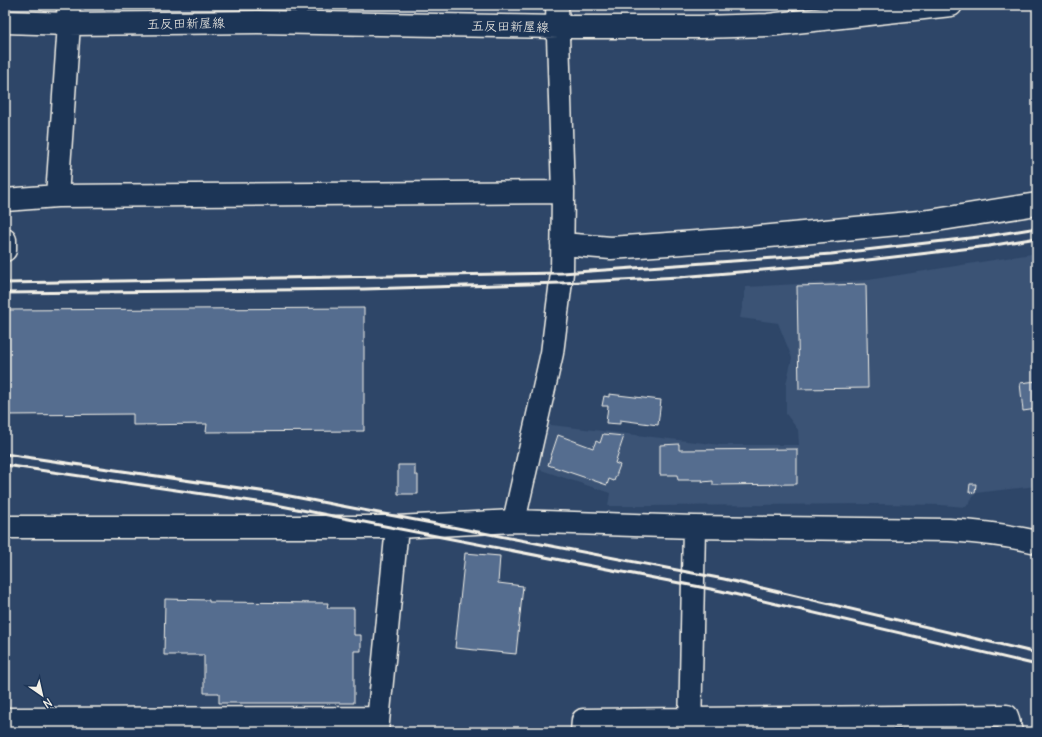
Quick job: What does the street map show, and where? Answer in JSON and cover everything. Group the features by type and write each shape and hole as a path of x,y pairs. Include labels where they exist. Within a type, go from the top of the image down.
{"street":[{"path":"514,521 552,353 562,273 563,192 559,27 557,5"},
{"name":"五反田新屋線","path":"5,22 68,15 259,13 559,27 768,25 951,5"},
{"path":"57,196 68,15"},
{"path":"5,200 57,196 563,192"},
{"path":"562,244 611,248 739,239 930,221 1037,204"},
{"path":"5,240 5,250"},
{"path":"5,527 397,527 514,521 694,527 949,530 996,534 1037,542"},
{"path":"5,719 378,725 397,527"},
{"path":"689,725 694,527"},
{"path":"582,732 582,720 689,725 1007,716 1011,732"}],"shaded area":[{"path":"1037,253 1037,486 976,493 966,507 875,504 608,506 610,493 532,467 543,424 721,445 799,445 798,430 786,414 786,384 792,358 778,323 740,318 746,287 868,280"}],"building":[{"path":"866,284 868,388 799,389 797,286"},
{"path":"364,308 364,431 206,432 207,424 133,425 133,414 5,415 5,310"},
{"path":"1037,381 1037,409 1023,411 1020,383"},
{"path":"609,394 661,400 658,425 620,420 620,424 606,423 608,406 602,406 604,396 609,397"},
{"path":"603,434 624,436 615,463 620,465 614,481 609,479 607,485 548,465 558,435 593,448 596,441 600,443"},
{"path":"679,444 679,450 797,449 797,484 713,485 713,481 702,482 703,480 678,480 677,475 660,475 660,445"},
{"path":"398,465 415,465 415,475 418,475 418,494 398,494"},
{"path":"970,484 976,484 975,493 969,492"},
{"path":"465,553 500,556 498,583 523,586 516,654 455,648"},
{"path":"165,599 209,600 209,602 328,603 327,608 354,608 354,635 361,635 361,651 354,651 354,703 219,703 219,693 204,693 204,655 164,655"}],"railway":[{"path":"5,283 562,273 831,254 987,236 1037,228"},
{"path":"5,293 364,289 561,283 680,277 833,264 989,246 1037,238"},
{"path":"5,454 274,493 724,579 1037,653"},
{"path":"5,465 271,504 721,591 1037,665"}]}
